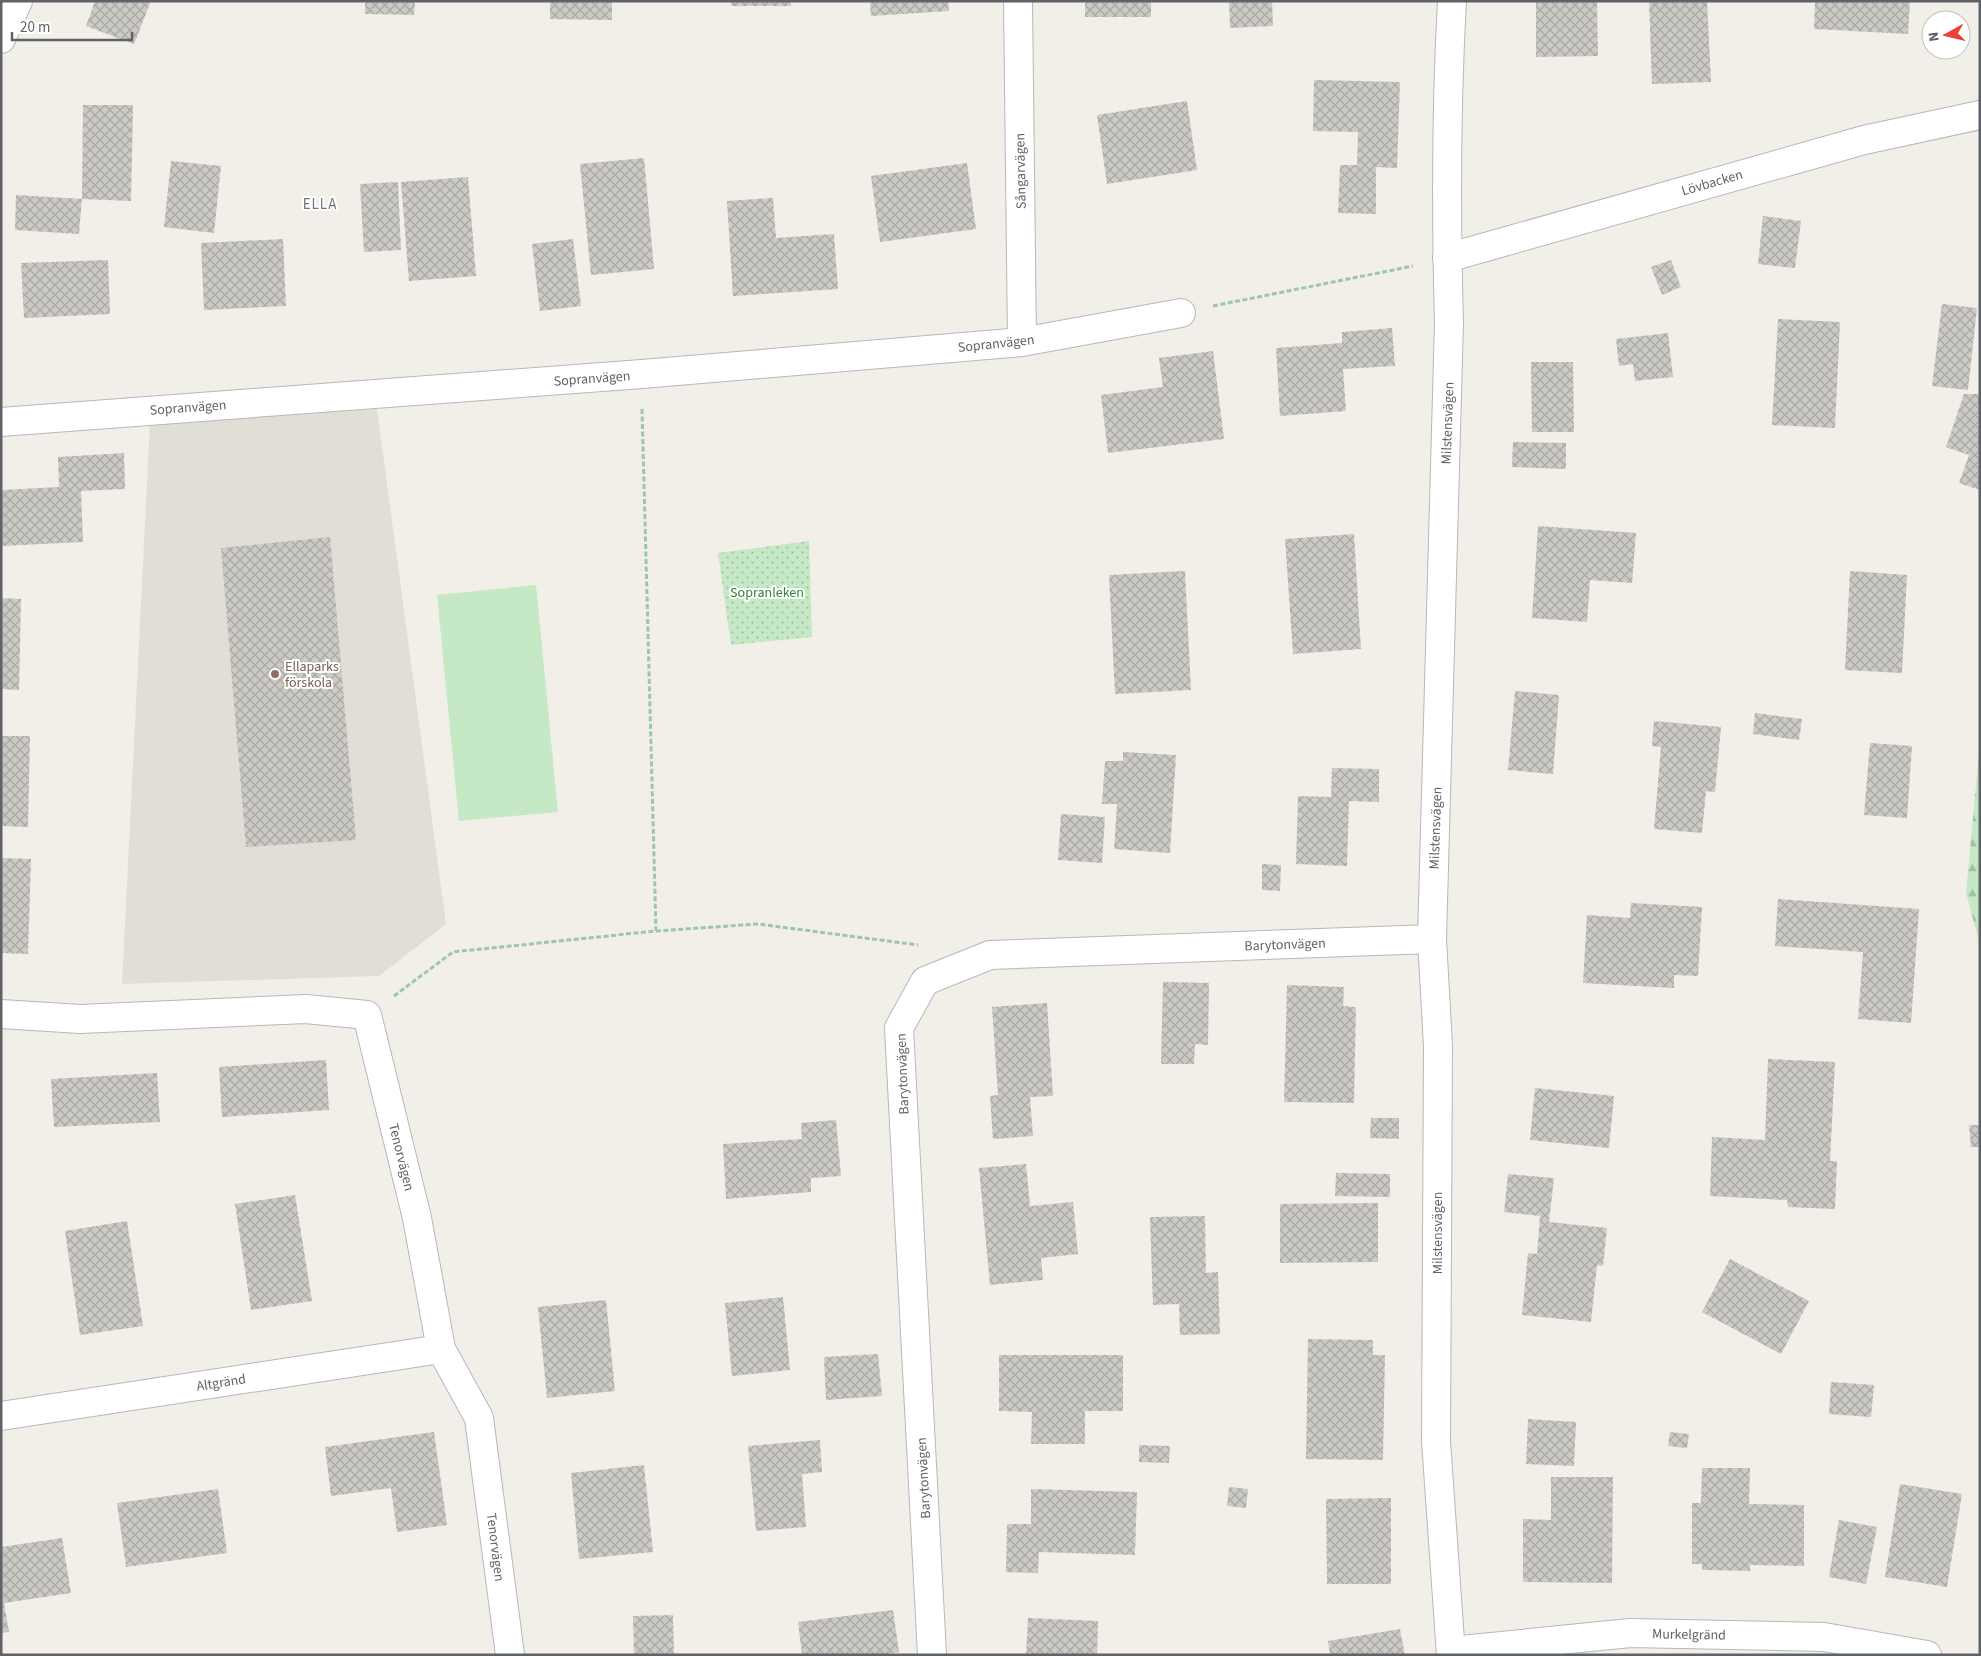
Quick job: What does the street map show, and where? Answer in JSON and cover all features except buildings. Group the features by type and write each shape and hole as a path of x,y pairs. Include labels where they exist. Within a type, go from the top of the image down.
{"street":[{"path":"1,39 18,1"},
{"name":"Sångarvägen","path":"1018,1 1022,342"},
{"name":"Milstensvägen","path":"1451,1653 1436,1441 1438,1046 1432,938 1450,322 1447,258 1452,1"},
{"name":"Lövbacken","path":"1447,258 1864,140 1980,115"},
{"name":"Sopranvägen","path":"1,422 642,374 1022,342 1181,313"},
{"name":"Barytonvägen","path":"932,1655 899,1028 925,981 990,955 1432,938"},
{"path":"1,1014 80,1019 306,1010 367,1015"},
{"name":"Tenorvägen","path":"367,1015 417,1218 441,1349 479,1418 510,1655"},
{"name":"Altgränd","path":"1,1416 441,1349"},
{"name":"Murkelgränd","path":"1451,1653 1630,1633 1824,1637 1927,1655"}],"path":[{"path":"1181,313 1387,272 1447,258"},
{"path":"642,374 656,931"},
{"path":"367,1015 453,952 656,931 758,924 923,946"}],"shaded area":[{"name":"Ellaparks förskola","path":"377,409 446,924 379,976 122,984 150,423"}],"green space":[{"name":"Sopranleken","path":"809,541 812,637 731,645 718,553"},
{"path":"536,585 558,812 459,821 437,595"},
{"path":"1980,742 1980,945 1966,893"}],"place":[{"name":"Ellaparks förskola","path":"275,674"}],"district":[{"name":"ELLA","path":"320,204"}]}
